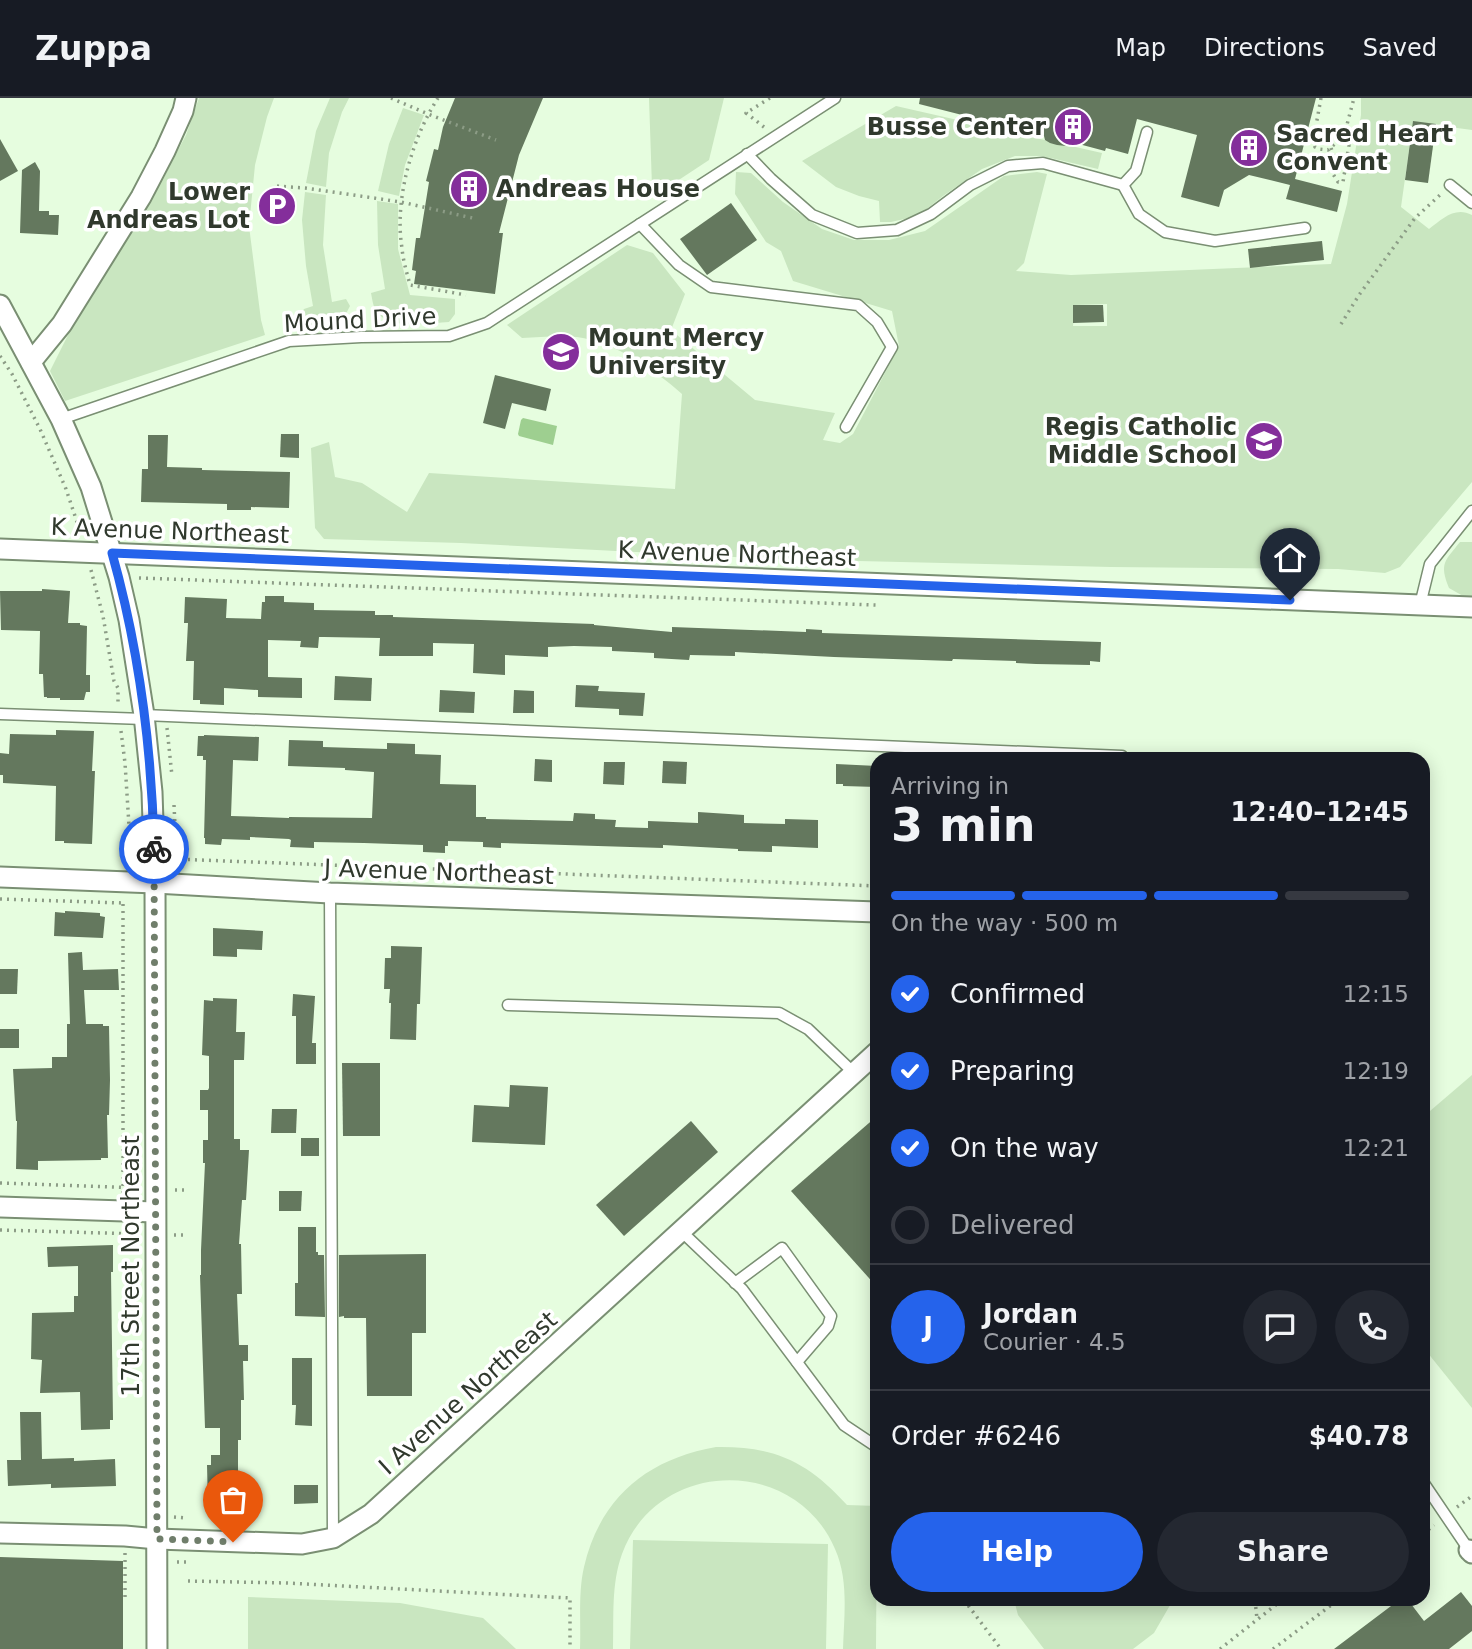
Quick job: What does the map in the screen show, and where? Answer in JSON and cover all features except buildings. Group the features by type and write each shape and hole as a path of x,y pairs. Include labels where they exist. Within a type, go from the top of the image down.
{"street":[{"path":"31,362 62,324 141,197 165,151 186,98"},
{"name":"17th Street Northeast","path":"0,305 61,419 91,487 129,620 144,717 152,792 155,883 157,1649"},
{"name":"K Avenue Northeast","path":"0,549 1472,607"},
{"name":"J Avenue Northeast","path":"0,877 330,893 870,912"},
{"name":"I Avenue Northeast","path":"0,1533 302,1544 333,1538 371,1514 870,1058"},
{"path":"0,1208 155,1212"}],"lane":[{"name":"Mound Drive","path":"61,419 289,341 449,336 488,323 835,98"},
{"path":"1123,185 1136,171 1147,132"},
{"path":"747,154 812,215 857,233 897,230 932,214 970,185 1008,166 1043,163 1123,185 1139,214 1165,232 1215,241 1305,228"},
{"path":"1450,185 1472,203"},
{"path":"640,224 679,265 711,287 858,305 877,322 892,347 846,427"},
{"path":"1420,605 1430,564 1472,512"},
{"path":"0,714 144,717 1032,752"},
{"path":"330,893 333,1538"},
{"path":"508,1005 779,1013 808,1029 854,1073"},
{"path":"681,1231 742,1289 844,1425 870,1442"},
{"path":"735,1283 782,1248 831,1316 828,1326 797,1362"},
{"path":"1430,1492 1471,1552"}],"path":[{"path":"391,98 496,140"},
{"path":"438,98 428,114 408,165 401,202 401,246 410,285 466,295"},
{"path":"1321,98 1313,142 1315,147 1328,150 1343,136 1354,98"},
{"path":"1331,148 1335,159 1333,174 1338,182 1343,182 1349,145 1343,136"},
{"path":"1341,324 1415,218 1450,185"},
{"path":"277,186 401,202 477,219"},
{"path":"0,356 40,429 66,489 81,534"},
{"path":"136,578 878,605"},
{"path":"169,859 870,886"},
{"path":"123,1202 124,894"},
{"path":"0,898 123,903"},
{"path":"0,1184 141,1188"},
{"path":"171,1189 187,1189"},
{"path":"0,1230 139,1234"},
{"path":"169,1234 187,1235"},
{"path":"1457,1507 1472,1496"},
{"path":"172,1517 186,1517"},
{"path":"125,1547 125,1600"},
{"path":"177,1562 187,1562"},
{"path":"188,1581 287,1583 570,1598 570,1649"},
{"path":"969,1606 1001,1649"},
{"path":"1256,1606 1257,1619"},
{"path":"1220,1649 1274,1606"},
{"path":"1273,1649 1330,1606"}],"shaded area":[{"path":"199,98 274,98 255,165 249,226 265,335 65,401 50,371 69,333 164,177 186,135"},
{"path":"330,98 349,98 329,153 326,187 306,183 316,131"},
{"path":"649,98 724,98 709,160 659,193 652,187"},
{"path":"1361,98 1472,98 1472,130 1413,122 1401,207 1429,229 1454,213 1472,215 1472,482 1400,567 1385,573 1338,569 773,559 461,543 324,539 315,528 311,448 329,442 335,477 362,483 407,512 429,473 675,489 682,394 647,367 606,345 577,337 522,338 507,325 627,245 653,253 685,294 671,330 755,400 835,413 823,440 840,443 853,434 899,346 892,311 793,281 781,251 766,242 735,194 736,172 751,173 783,202 822,229 854,240 889,240 925,231 1004,176 1037,172 1047,174 1024,263 1016,271 1071,275 1331,264 1347,204 1361,115","holes":["1107,304 1107,326 1073,326 1075,305"]},
{"path":"896,106 1102,153 1098,169 1042,156 1015,156 982,169 918,216 880,222 879,201 836,187 802,161"},
{"path":"403,108 424,115 405,165 399,196 378,191 389,144"},
{"path":"305,192 326,195 323,245 332,302 346,299 350,306 341,321 327,326 311,325 301,314 304,309 313,306 302,220"},
{"path":"377,201 398,204 398,249 410,295 455,299 455,314 449,322 398,323 381,316 375,309 371,293 385,289 378,245"},
{"path":"523,418 557,426 553,445 519,436"},
{"path":"1460,542 1472,542 1472,596 1463,596 1449,588 1444,573 1447,558"},
{"path":"1472,1075 1472,1408 1430,1356 1430,1111"},
{"path":"716,1447 737,1447 773,1454 804,1467 847,1505 870,1506 870,1606 876,1606 876,1649 843,1649 845,1598 842,1573 835,1549 816,1518 790,1497 759,1484 727,1480 694,1485 664,1500 640,1522 618,1565 613,1649 580,1649 582,1577 591,1543 602,1521 630,1486 648,1472 691,1453"},
{"path":"633,1540 828,1544 826,1649 630,1649"},
{"path":"248,1597 400,1603 483,1618 516,1649 248,1649"},
{"path":"1016,1606 1170,1606 1154,1633 1133,1649 1044,1649 1018,1615"}],"way so far":[{"path":"154,849 157,1539 233,1542"}],"place":[{"name":"Busse Center","path":"1073,127"},
{"name":"Sacred Heart Convent","path":"1249,148"},
{"name":"Andreas House","path":"469,189"},
{"name":"Lower Andreas Lot","path":"277,206"},
{"name":"Mount Mercy University","path":"561,352"},
{"name":"Regis Catholic Middle School","path":"1264,441"}],"route":[{"path":"154,849 152,792 144,715 129,620 112,553 1290,600"}]}
